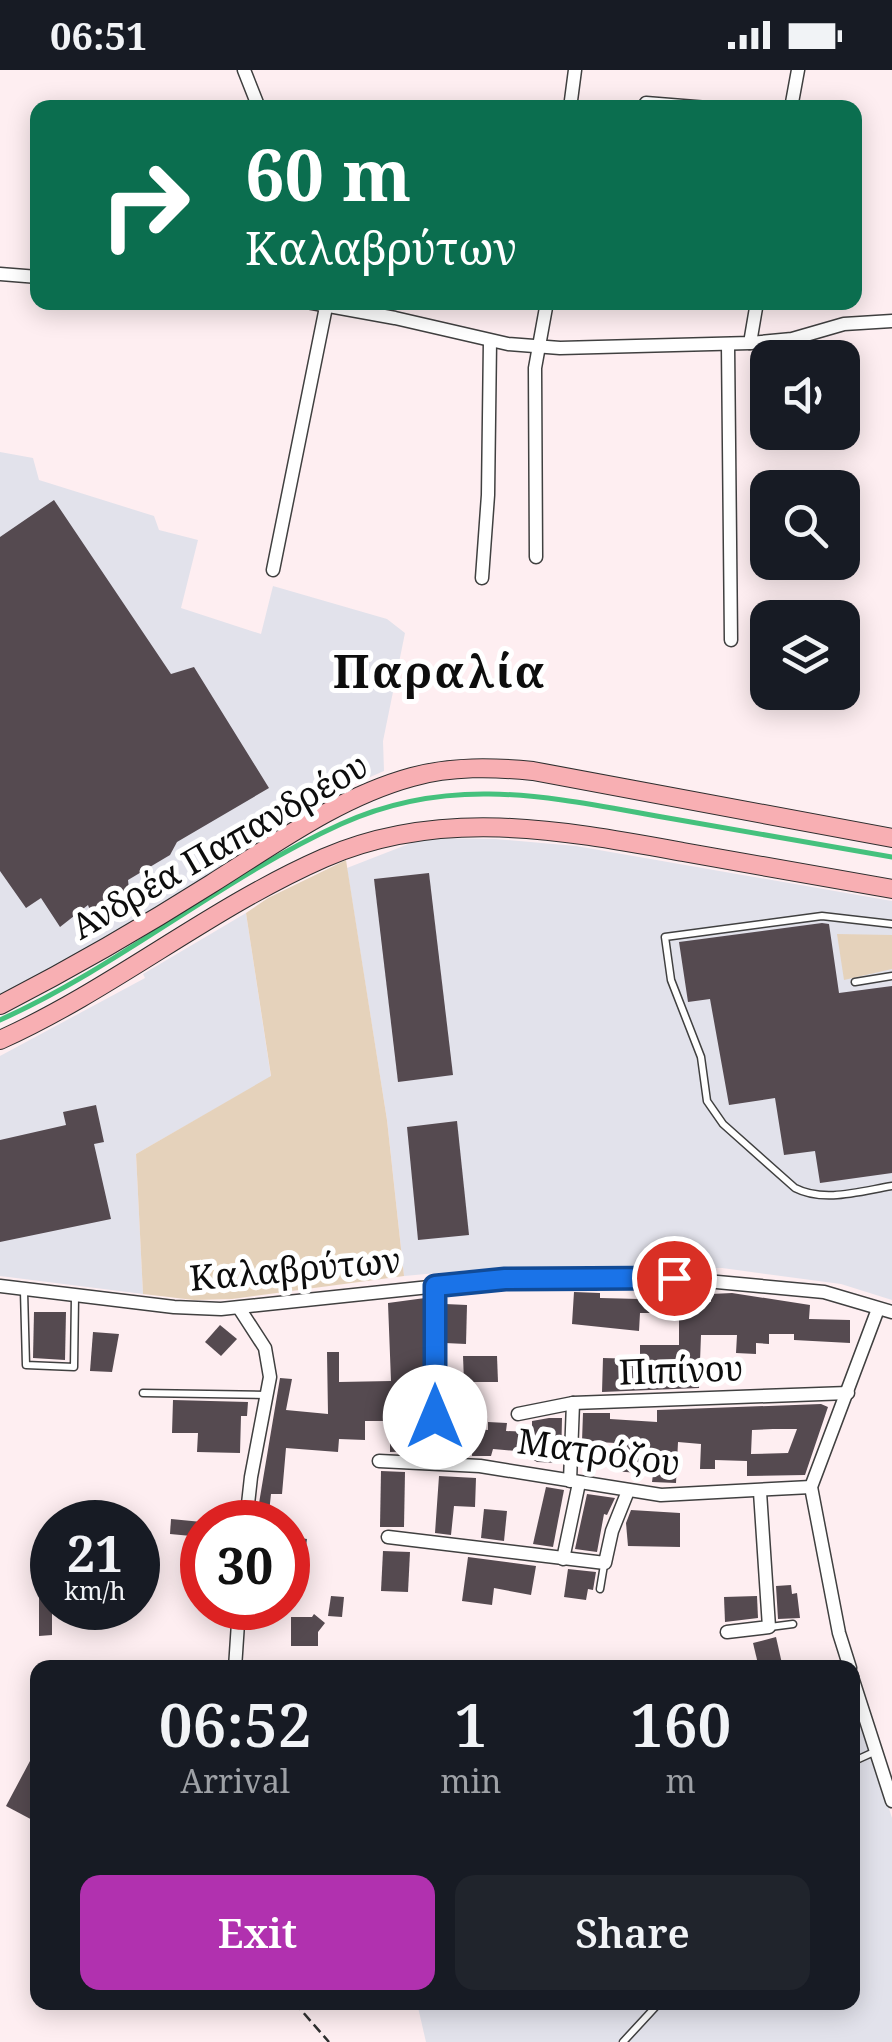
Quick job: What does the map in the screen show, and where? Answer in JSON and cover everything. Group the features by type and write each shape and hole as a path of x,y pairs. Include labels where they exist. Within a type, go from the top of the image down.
{"main road":[{"name":"Ανδρέα Παπανδρέου","path":"0,1005 145,925 339,806 389,784 438,771 533,771 892,838"},
{"name":"Ανδρέα Παπανδρέου","path":"0,1040 46,1017 229,906 316,862 356,846 414,831 462,826 546,829 892,889"}],"street":[{"path":"244,70 256,100"},
{"path":"571,100 575,70"},
{"path":"792,100 798,70"},
{"path":"0,274 30,276"},
{"path":"273,570 326,310"},
{"path":"353,310 538,348 750,343"},
{"path":"536,557 534,414 545,310"},
{"path":"751,340 756,310"},
{"path":"782,340 844,324 892,321"},
{"path":"482,578 488,495 490,341"},
{"path":"728,344 731,640"},
{"name":"Καλαβρύτων","path":"0,1286 174,1308 239,1308 505,1279 690,1279 824,1292 885,1310"},
{"path":"435,1286 435,1462"},
{"path":"239,1308 268,1355 268,1396 248,1500"},
{"path":"847,1660 811,1487 885,1310"},
{"name":"Πιπίνου","path":"518,1414 573,1403 848,1393"},
{"path":"563,1559 574,1482 573,1403"},
{"name":"Ματρόζου","path":"380,1460 525,1471 628,1491 679,1495 811,1487"},
{"path":"388,1537 604,1564 628,1491"},
{"path":"727,1632 769,1627 760,1492"},
{"path":"236,1660 238,1630"},
{"path":"860,1702 892,1801"}],"lane":[{"path":"892,924 822,916 666,937 670,980 700,1057 707,1101 723,1124 808,1194 833,1195 892,1186"},
{"path":"855,982 892,976"},
{"path":"24,1288 26,1364 74,1367 75,1294"},
{"path":"143,1393 268,1396"},
{"path":"600,1589 604,1564"},
{"path":"769,1627 794,1624"},
{"path":"860,1759 876,1752"},
{"path":"624,2042 653,2010"}],"path":[{"path":"301,2010 329,2042"}],"shaded area":[{"path":"0,452 33,458 39,480 154,516 159,530 198,540 181,608 261,634 273,586 387,619 405,633 383,741 384,771 329,795 176,896 0,994"},
{"path":"424,838 576,846 892,901 892,1300 841,1284 722,1268 504,1267 404,1276 387,1120 347,868"},
{"path":"346,860 387,1120 404,1276 232,1299 194,1300 143,1294 136,1154 271,1076 246,913"},
{"path":"246,913 271,1077 136,1154 143,1294 0,1276 0,1056 145,978 143,974"},
{"path":"837,934 892,935 892,969 844,980"},
{"path":"860,1719 892,1818 892,2042 426,2042 419,2010 860,2010"}],"building":[{"path":"54,500 171,674 194,667 269,788 177,842 170,855 128,880 129,889 91,913 88,905 60,927 41,898 26,908 0,871 0,537"},
{"path":"429,873 453,1075 398,1082 374,879"},
{"path":"829,924 839,993 892,986 892,1173 820,1183 815,1151 784,1155 775,1098 729,1105 710,999 688,1002 679,942"},
{"path":"96,1105 104,1142 94,1144 111,1219 0,1242 0,1140 66,1125 63,1112"},
{"path":"457,1121 469,1235 418,1240 407,1127"},
{"path":"640,1290 662,1290 662,1313 640,1313 639,1331 572,1324 574,1292 600,1293 600,1298 640,1299"},
{"path":"732,1293 810,1305 809,1319 850,1320 850,1343 794,1340 794,1334 769,1334 769,1344 756,1343 756,1354 736,1353 737,1335 701,1335 699,1388 602,1392 603,1358 640,1359 640,1345 679,1345 679,1302 711,1302 711,1294"},
{"path":"425,1298 423,1451 390,1452 390,1421 365,1421 365,1440 339,1439 338,1452 286,1448 282,1494 260,1500 280,1378 292,1379 286,1410 328,1414 327,1352 339,1352 339,1382 391,1381 388,1303"},
{"path":"445,1304 467,1305 466,1344 445,1343"},
{"path":"34,1312 66,1312 65,1360 33,1358"},
{"path":"220,1325 237,1339 221,1356 205,1342"},
{"path":"93,1332 119,1334 112,1372 90,1371"},
{"path":"463,1356 497,1356 498,1382 464,1382"},
{"path":"173,1400 248,1402 247,1416 241,1416 240,1453 197,1452 198,1433 172,1433"},
{"path":"821,1404 828,1407 805,1475 747,1476 747,1461 715,1460 715,1469 700,1469 701,1444 678,1442 676,1483 652,1482 653,1474 612,1471 615,1443 582,1441 583,1413 610,1413 610,1419 657,1422 657,1410","holes":["797,1429 788,1453 751,1454 752,1430"]},
{"path":"562,1418 561,1463 537,1462 527,1452 493,1449 491,1456 472,1456 472,1429 488,1430 488,1422 507,1423 506,1431 532,1432 532,1421"},
{"path":"381,1471 405,1472 404,1527 380,1527"},
{"path":"439,1476 476,1478 475,1507 454,1506 451,1535 435,1533"},
{"path":"546,1487 564,1490 553,1547 533,1544"},
{"path":"587,1494 615,1498 607,1515 604,1514 597,1552 575,1549"},
{"path":"484,1509 507,1511 504,1541 481,1538"},
{"path":"631,1510 680,1513 680,1547 628,1546 626,1523"},
{"path":"171,1519 180,1520 180,1535 170,1534"},
{"path":"383,1551 410,1552 408,1592 381,1591"},
{"path":"468,1557 536,1566 531,1595 494,1588 492,1605 462,1601"},
{"path":"568,1569 596,1572 593,1590 588,1589 586,1600 564,1597"},
{"path":"791,1585 792,1594 797,1593 800,1618 778,1619 776,1586"},
{"path":"331,1596 344,1597 342,1617 328,1616"},
{"path":"757,1596 758,1618 725,1622 724,1597"},
{"path":"314,1614 325,1623 318,1632 318,1646 291,1646 291,1630 310,1630"},
{"path":"39,1630 52,1630 52,1635 39,1636"},
{"path":"776,1637 781,1660 757,1660 753,1643"},
{"path":"30,1761 30,1819 6,1806"}],"waterway":[{"path":"0,1020 87,974 297,846 382,808 423,799 463,794 544,798 892,857"}],"district":[{"name":"Παραλία","path":"440,670"}],"route":[{"path":"435,1417 435,1286 505,1279 674,1278"}]}
